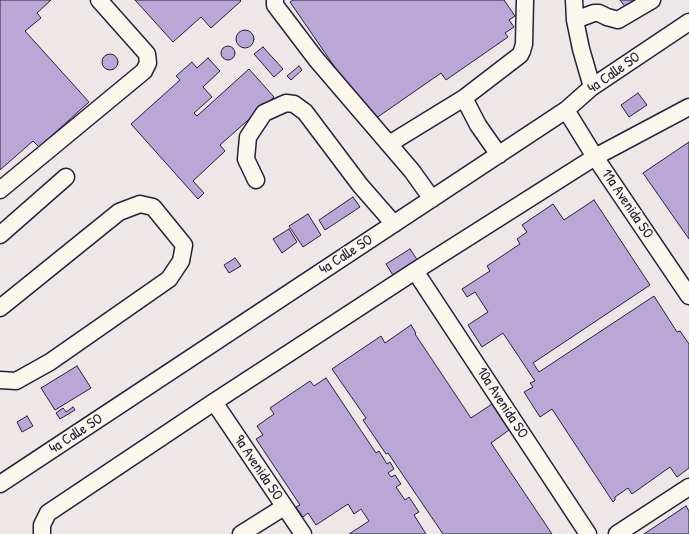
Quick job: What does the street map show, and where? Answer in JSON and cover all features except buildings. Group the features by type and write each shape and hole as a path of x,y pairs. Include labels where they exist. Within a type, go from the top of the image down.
{"street":[{"path":"0,190 144,71 148,63 147,54 99,0"},
{"path":"275,0 275,4 316,59 412,170 432,199"},
{"path":"389,144 464,98 520,55 524,44 525,0"},
{"path":"574,0 574,20 592,87"},
{"path":"574,20 599,13 618,20 652,0"},
{"name":"4a Calle SO","path":"0,482 499,155 566,110 592,87 689,22"},
{"path":"464,98 478,125 499,155"},
{"path":"256,180 246,158 248,137 264,114 286,103 294,104 305,112 360,185 394,224"},
{"path":"42,534 42,525 48,513 214,402 595,156 689,107"},
{"name":"11a Avenida SO","path":"566,110 689,296"},
{"path":"0,234 66,177"},
{"path":"0,308 119,212 140,204 153,207 184,245 181,261 169,279 50,362 16,381 0,380"},
{"name":"10a Avenida SO","path":"415,271 588,534"},
{"name":"9a Avenida SO","path":"214,402 303,534"},
{"path":"616,534 689,487"},
{"path":"241,534 284,507"}]}
